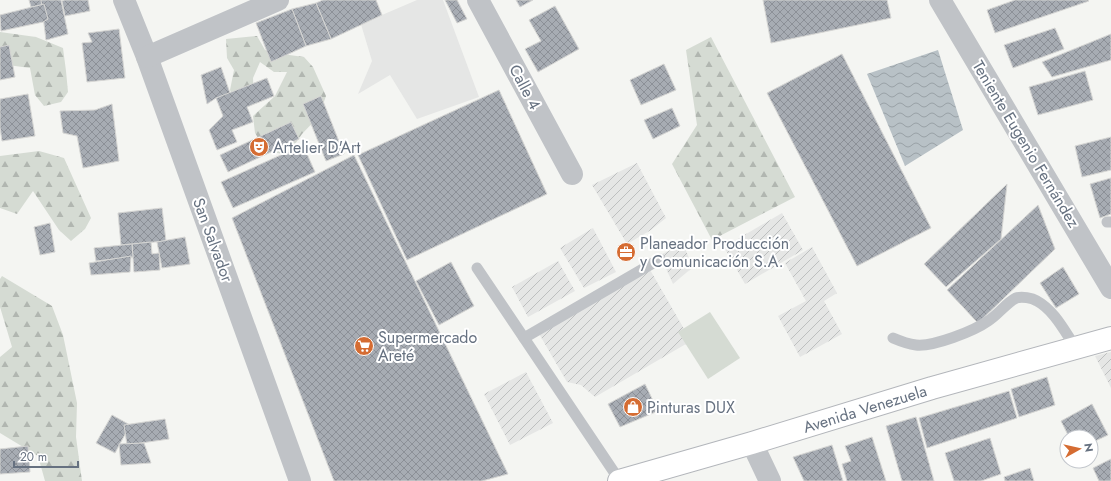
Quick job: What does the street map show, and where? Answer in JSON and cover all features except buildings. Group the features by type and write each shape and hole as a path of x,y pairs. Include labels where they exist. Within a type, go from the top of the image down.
{"main road":[{"name":"Avenida Venezuela","path":"620,481 752,443 925,390 1111,338"}],"street":[{"name":"San Salvador","path":"124,0 147,57 300,481"},
{"path":"147,57 278,0"},
{"name":"Calle 4","path":"478,0 572,174"},
{"name":"Teniente Eugenio Fernández","path":"940,0 1111,288"},
{"path":"752,443 770,481"}],"lane":[{"path":"524,338 660,259"},
{"path":"477,268 620,481"},
{"path":"893,338 916,345 928,344 970,332 988,321 1017,297 1026,297 1036,300 1048,309 1076,348"}],"shaded area":[{"path":"417,0 443,0 479,97 417,119 390,75 358,94 372,61 360,21 382,15"},
{"path":"637,163 666,218 651,230 627,244 592,185"},
{"path":"782,213 803,250 745,284 724,247"},
{"path":"593,228 616,272 584,288 560,248"},
{"path":"683,244 693,267 673,284 660,255"},
{"path":"812,247 837,293 824,301 842,334 800,357 778,316 806,301 785,263"},
{"path":"558,261 575,291 528,317 512,287"},
{"path":"649,268 691,341 595,397 581,385 567,382 538,332"},
{"path":"1111,352 1111,388 1095,356"},
{"path":"526,372 553,423 510,445 484,394"}],"green space":[{"path":"0,32 36,37 63,48 68,92 61,102 44,106 35,95 30,68 0,64"},
{"path":"257,36 265,50 304,57 313,67 326,96 319,116 302,134 288,154 267,152 255,133 253,116 275,96 287,72 274,72 260,62 253,78 254,103 235,101 230,90 234,70 227,58 226,39"},
{"path":"711,37 795,197 712,240 672,164 697,125 686,50"},
{"path":"39,151 64,158 91,218 85,229 71,241 59,230 33,191 17,214 0,208 0,156"},
{"path":"2,276 52,306 63,335 77,403 76,437 82,481 45,481 38,456 0,433 0,357 12,347 0,307 0,279"},
{"path":"710,312 740,358 708,379 678,332"}],"water":[{"path":"938,50 963,130 905,166 867,74"}],"place":[{"name":"Artelier D'Art","path":"259,147"},
{"name":"Planeador Producción y Comunicación S.A.","path":"626,252"},
{"name":"Supermercado Areté","path":"364,346"},
{"name":"Pinturas DUX","path":"633,407"}]}
